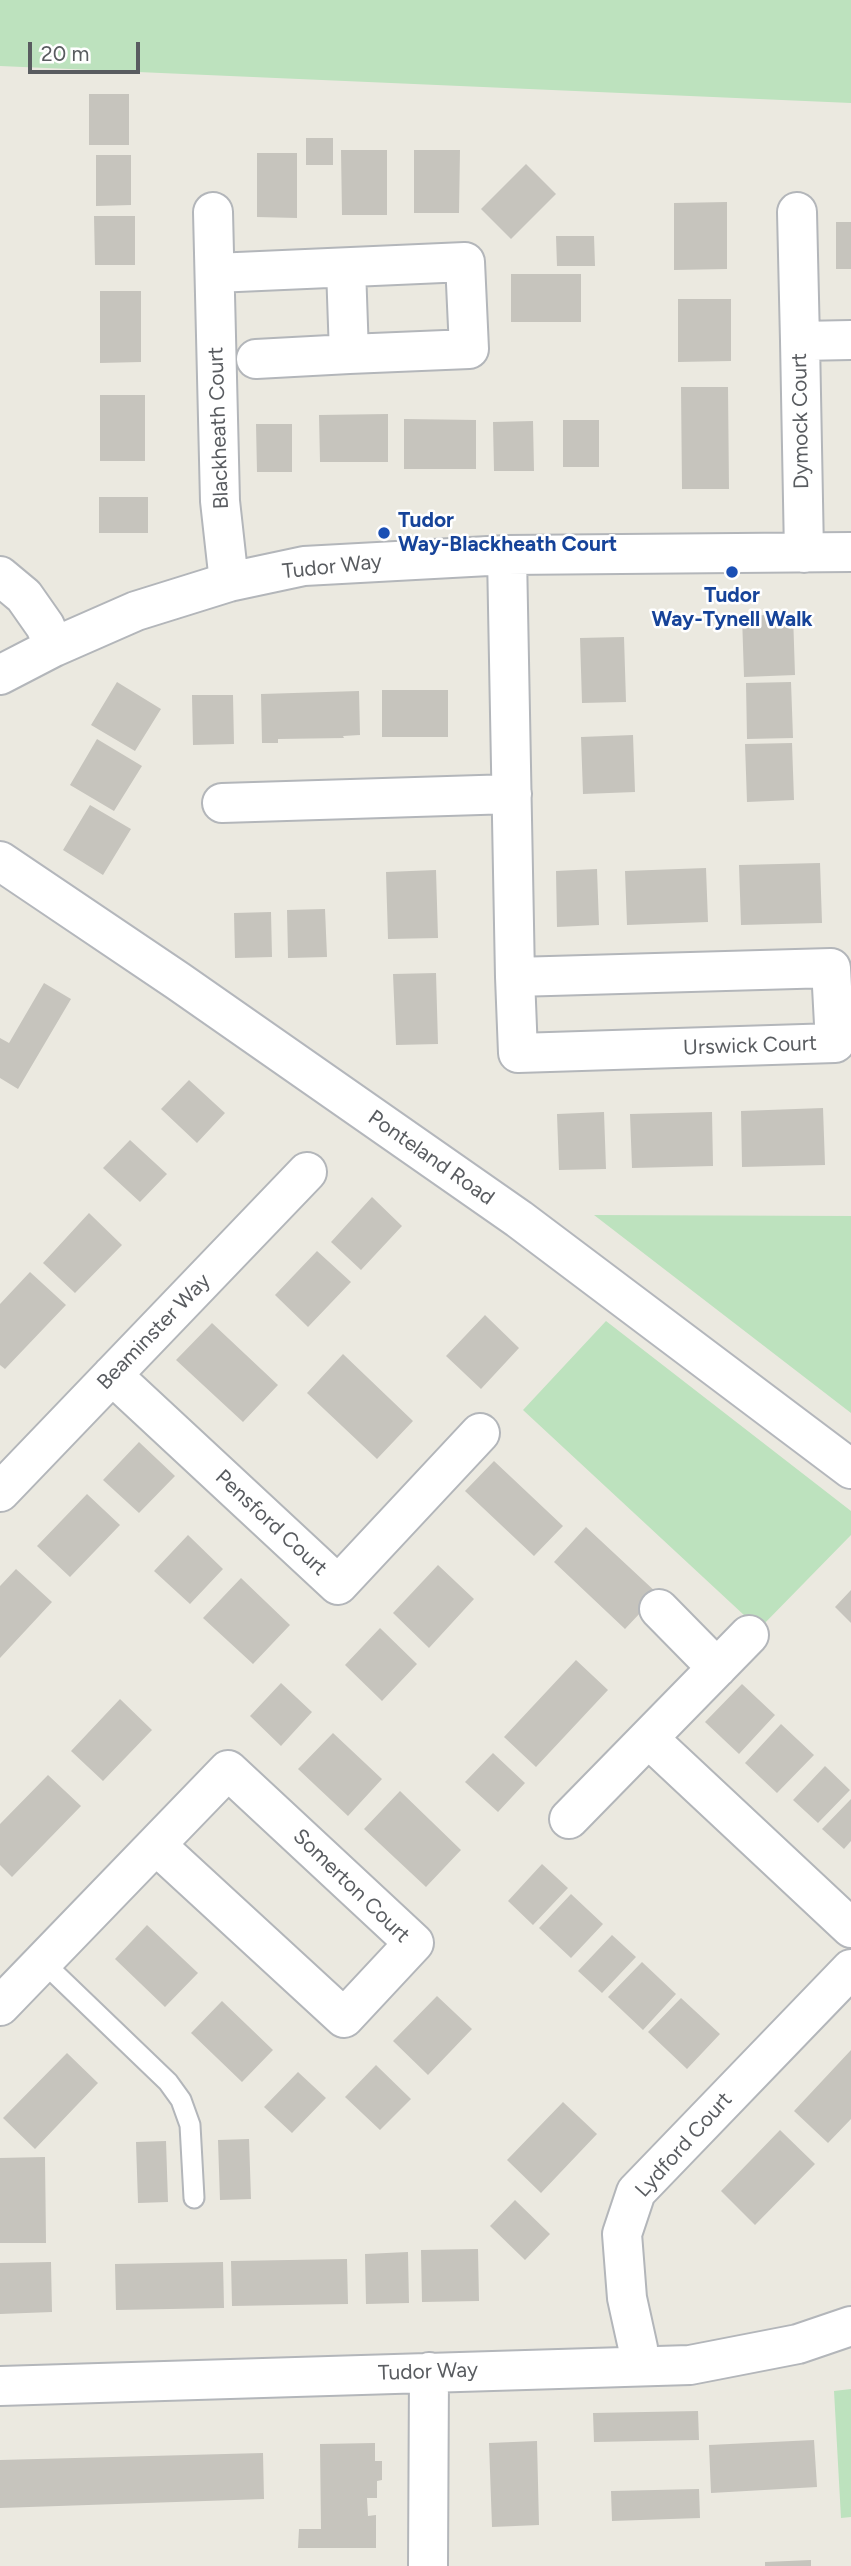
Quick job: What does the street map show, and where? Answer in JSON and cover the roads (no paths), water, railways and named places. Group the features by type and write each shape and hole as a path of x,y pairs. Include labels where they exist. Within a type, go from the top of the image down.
{"street":[{"name":"Blackheath Court","path":"213,212 220,501 229,582"},
{"path":"797,212 800,341"},
{"path":"215,273 465,262 469,349 256,359"},
{"path":"345,268 349,354"},
{"name":"Dymock Court","path":"804,553 800,341 851,340"},
{"name":"Tudor Way","path":"0,675 54,647 136,611 229,582 304,566 507,555 851,552"},
{"name":"Urswick Court","path":"507,555 515,977 518,1053 835,1043 831,968 515,977"},
{"path":"0,576 24,596 46,626 54,647"},
{"path":"222,803 512,794"},
{"name":"Ponteland Road","path":"0,861 178,981 519,1219 851,1469"},
{"name":"Beaminster Way","path":"0,1492 307,1172"},
{"name":"Pensford Court","path":"112,1375 338,1585 481,1433"},
{"path":"659,1609 717,1668"},
{"path":"569,1819 749,1635"},
{"path":"649,1739 851,1928"},
{"name":"Somerton Court","path":"0,2006 228,1770 414,1942 344,2018 156,1845"},
{"name":"Lydford Court","path":"639,2366 638,2348 627,2298 622,2234 636,2192 851,1969"},
{"name":"Tudor Way","path":"0,2386 690,2365 798,2344 851,2326"},
{"path":"428,2566 429,2372"}],"lane":[{"path":"43,1961 168,2082 181,2101 190,2125 194,2198"}],"place":[{"name":"Tudor Way-Blackheath Court","path":"384,533"},
{"name":"Tudor Way-Tynell Walk","path":"732,572"}]}
